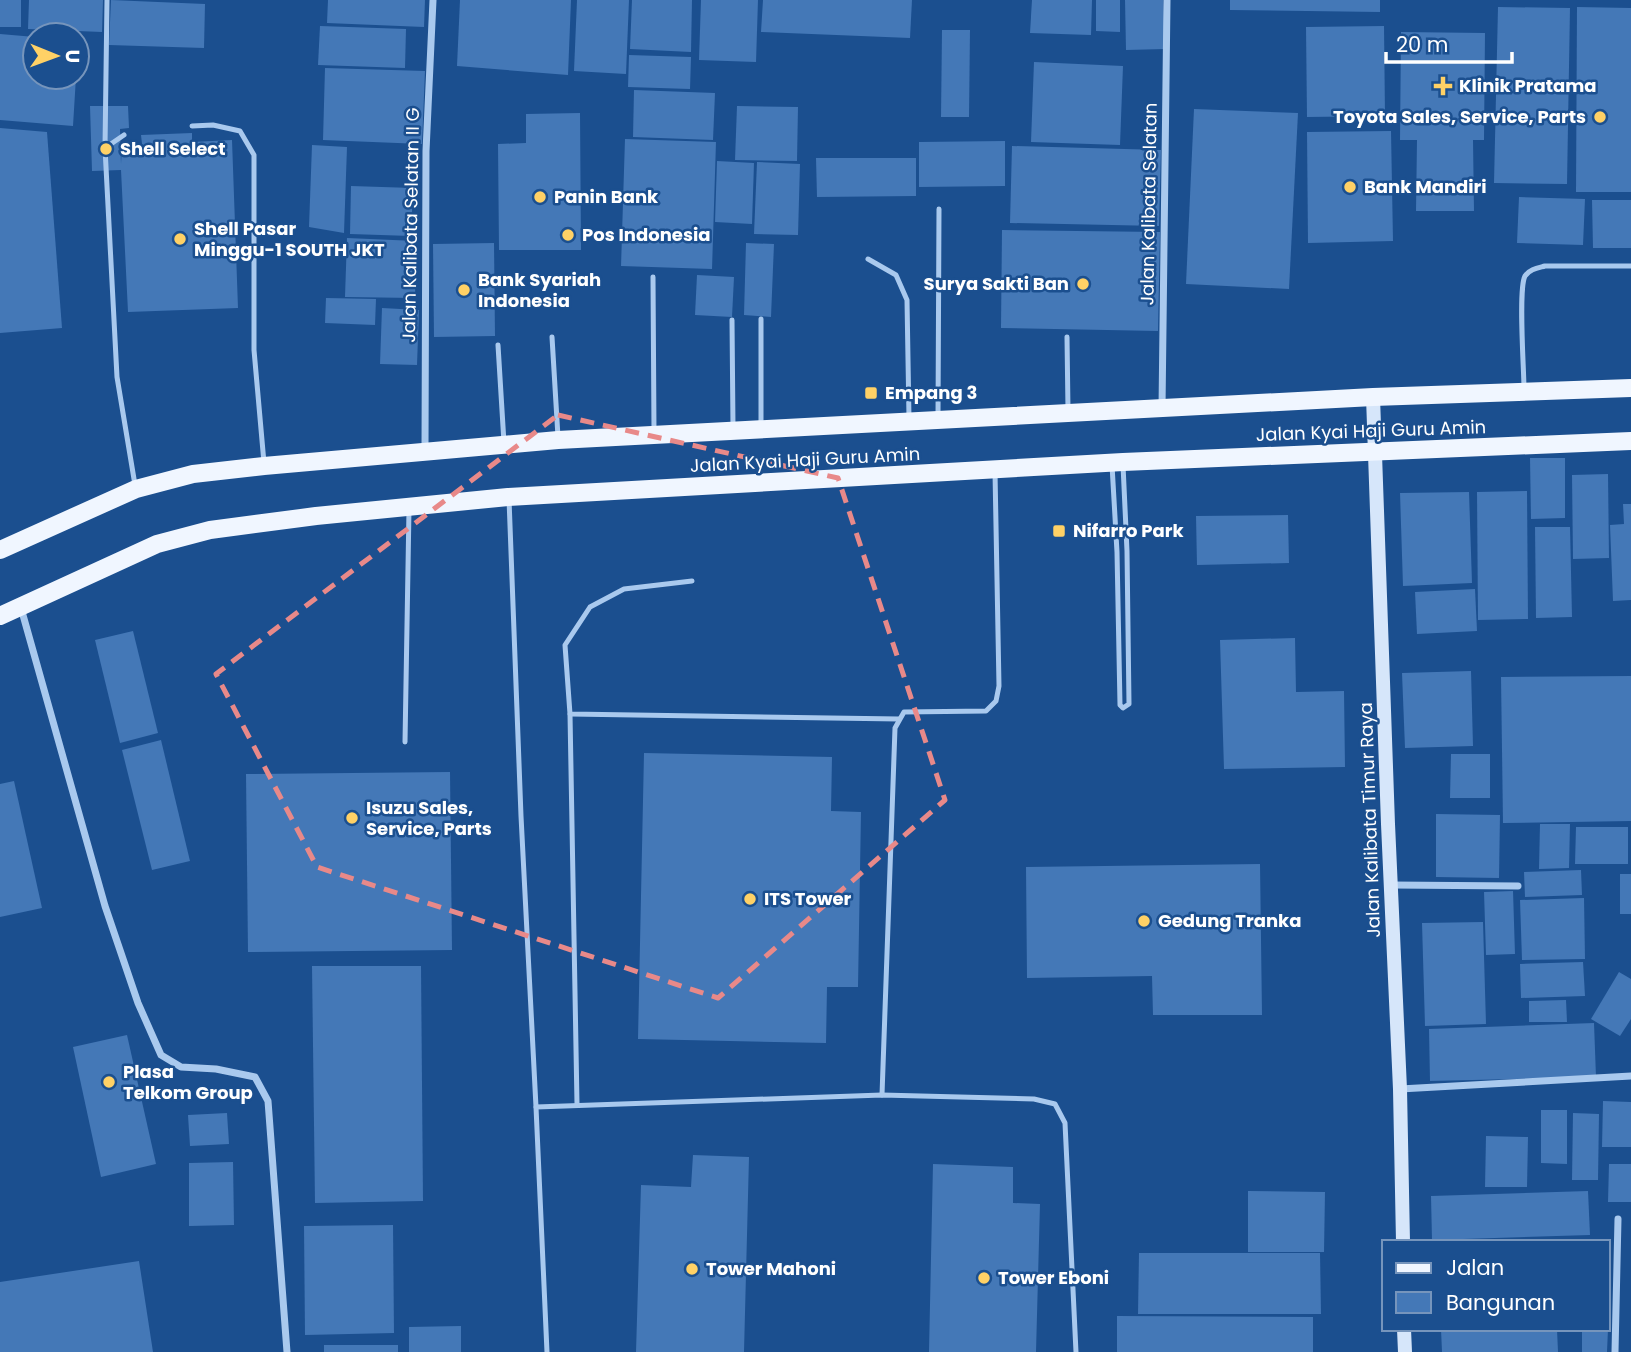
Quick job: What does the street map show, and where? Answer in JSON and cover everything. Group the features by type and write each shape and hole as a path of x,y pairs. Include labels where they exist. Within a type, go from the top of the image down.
{"main road":[{"name":"Jalan Kyai Haji Guru Amin","path":"0,550 136,489 193,474 425,450 733,430 1373,397 1631,388"},
{"name":"Jalan Kyai Haji Guru Amin","path":"0,616 157,544 210,530 303,517 509,497 1117,463 1631,442"}],"street":[{"name":"Jalan Kalibata Selatan II G","path":"425,450 426,151 433,0"},
{"name":"Jalan Kalibata Selatan","path":"1162,408 1167,0"},
{"name":"Jalan Kalibata Timur Raya","path":"1373,397 1400,1089 1403,1240"},
{"path":"20,607 105,906 138,1003 161,1055 181,1067 216,1069 255,1077 268,1101 286,1352"},
{"path":"1392,885 1518,886"},
{"path":"1400,1089 1631,1076"},
{"path":"1615,1352 1618,1219"},
{"path":"1404,1331 1405,1352"}],"lane":[{"path":"107,0 105,148 117,377 136,489"},
{"path":"192,126 213,125 240,131 254,155 254,350 264,466"},
{"path":"105,148 124,135"},
{"path":"938,420 939,209"},
{"path":"868,259 896,275 906,300 909,421"},
{"path":"1524,392 1523,285 1526,275 1545,266 1631,265"},
{"path":"653,277 654,435"},
{"path":"761,319 761,429"},
{"path":"732,320 733,430"},
{"path":"552,337 558,440"},
{"path":"1067,337 1068,413"},
{"path":"498,345 505,444"},
{"path":"1117,463 1127,551 1129,704 1123,708 1119,705 1117,463"},
{"path":"882,1095 895,728 904,712 986,711 996,701 999,686 995,470"},
{"path":"509,497 521,816 547,1352"},
{"path":"405,742 410,506"},
{"path":"577,1104 570,714 565,645 590,607 624,589 692,581"},
{"path":"570,714 899,719"},
{"path":"536,1107 882,1095 1034,1099 1055,1104 1065,1123 1076,1352"}],"highlighted area":[{"path":"558,415 838,478 945,800 718,998 317,867 216,674"}],"building":[{"path":"0,0 21,0 21,27 0,27"},
{"path":"29,0 103,0 102,32 91,32 91,21 28,21"},
{"path":"111,0 205,4 204,48 109,45"},
{"path":"328,0 425,0 424,27 327,23"},
{"path":"460,0 571,0 568,75 457,66"},
{"path":"577,0 629,0 626,74 574,71"},
{"path":"632,0 692,0 691,52 630,49"},
{"path":"701,0 758,0 756,62 699,60"},
{"path":"763,0 912,0 910,38 761,32"},
{"path":"1032,0 1092,0 1091,35 1030,33"},
{"path":"1096,0 1120,0 1120,32 1096,31"},
{"path":"1125,0 1163,0 1165,49 1126,50"},
{"path":"1230,0 1380,0 1380,12 1230,10"},
{"path":"1498,7 1570,8 1567,184 1494,183"},
{"path":"1577,7 1631,8 1631,192 1576,192"},
{"path":"320,26 406,29 405,68 318,65"},
{"path":"1384,26 1385,116 1307,117 1306,27"},
{"path":"942,30 970,30 969,117 941,117"},
{"name":"Klinik Pratama","path":"1401,32 1485,33 1484,140 1473,140 1474,211 1416,211 1417,140 1400,140"},
{"path":"0,34 21,36 21,91 75,91 73,126 0,120"},
{"path":"629,55 691,57 690,89 628,87"},
{"path":"1034,62 1123,66 1120,145 1031,142"},
{"path":"325,68 425,71 422,144 323,140"},
{"path":"634,90 715,93 713,140 633,137"},
{"name":"Shell Pasar Minggu-1 SOUTH JKT","path":"90,106 128,106 129,128 120,129 121,164 122,144 142,144 141,135 192,133 192,142 232,140 238,308 128,312 121,170 92,171"},
{"path":"737,106 798,107 797,161 735,160"},
{"path":"1194,109 1298,113 1289,289 1186,284"},
{"name":"Panin Bank","path":"580,113 581,250 499,250 498,144 526,143 526,114"},
{"path":"0,128 47,132 62,328 0,333"},
{"name":"Bank Mandiri","path":"1391,131 1393,241 1308,243 1307,132"},
{"path":"625,139 716,142 712,269 621,266"},
{"path":"1005,141 1005,186 919,187 919,142"},
{"path":"312,145 347,147 344,233 309,227"},
{"path":"1012,146 1161,150 1159,226 1010,223"},
{"path":"816,158 916,158 916,196 817,197"},
{"path":"717,161 754,163 752,224 715,222"},
{"path":"757,162 800,164 798,235 754,234"},
{"path":"351,186 413,188 411,236 350,234"},
{"path":"1519,197 1585,199 1583,245 1517,243"},
{"path":"1592,200 1631,200 1631,248 1593,248"},
{"path":"1002,230 1160,232 1158,331 1001,328"},
{"path":"347,238 416,241 415,298 345,297"},
{"name":"Bank Syariah Indonesia","path":"494,243 495,336 434,337 433,244"},
{"path":"746,243 774,244 771,317 744,315"},
{"path":"697,275 734,277 732,317 695,315"},
{"path":"326,298 376,299 375,325 325,323"},
{"path":"382,308 419,310 417,365 380,364"},
{"path":"1530,458 1565,458 1565,518 1531,519"},
{"path":"1608,474 1609,558 1573,559 1572,475"},
{"path":"1527,491 1528,619 1478,620 1477,492"},
{"path":"1469,492 1472,583 1403,586 1400,493"},
{"path":"1623,504 1631,504 1631,600 1613,601 1610,525 1624,524"},
{"path":"1288,515 1289,563 1197,565 1196,516"},
{"path":"1535,527 1570,527 1572,617 1536,618"},
{"path":"1475,589 1477,631 1417,634 1415,592"},
{"path":"133,631 158,733 120,743 95,640"},
{"path":"1295,638 1296,692 1344,691 1345,767 1224,769 1220,640"},
{"path":"1471,671 1473,746 1405,748 1402,673"},
{"path":"1631,676 1631,821 1503,823 1501,677"},
{"path":"161,740 190,861 152,870 122,750"},
{"name":"ITS Tower","path":"644,753 832,757 831,811 861,812 858,987 827,987 826,1043 638,1039"},
{"path":"1451,754 1490,754 1490,798 1450,798"},
{"path":"450,772 452,950 248,952 246,774"},
{"path":"14,781 42,908 0,917 0,784"},
{"path":"1436,814 1500,815 1499,878 1436,877"},
{"path":"1540,824 1570,824 1569,868 1539,869"},
{"path":"1576,827 1628,827 1628,864 1575,864"},
{"name":"Gedung Tranka","path":"1260,864 1262,1015 1153,1015 1152,976 1027,978 1026,867"},
{"path":"1581,870 1582,895 1525,897 1524,872"},
{"path":"1620,874 1631,874 1631,914 1620,914"},
{"path":"1513,891 1515,954 1486,955 1484,892"},
{"path":"1584,898 1585,959 1522,960 1520,900"},
{"path":"1483,922 1486,1024 1425,1026 1422,923"},
{"path":"1583,962 1585,996 1521,998 1520,964"},
{"path":"312,966 421,966 423,1201 315,1203"},
{"path":"1619,972 1631,979 1631,1019 1620,1036 1591,1019"},
{"path":"1566,1000 1567,1022 1529,1022 1529,1001"},
{"path":"1594,1023 1596,1077 1430,1081 1429,1029"},
{"path":"127,1035 156,1164 101,1177 73,1047"},
{"path":"1603,1101 1631,1102 1631,1147 1602,1147"},
{"path":"1541,1110 1567,1110 1567,1164 1541,1163"},
{"path":"227,1113 229,1144 190,1146 188,1115"},
{"path":"1573,1113 1599,1114 1598,1180 1572,1180"},
{"path":"1486,1136 1528,1137 1527,1187 1485,1187"},
{"name":"Tower Mahoni","path":"693,1155 749,1157 744,1352 636,1352 641,1185 691,1187"},
{"path":"233,1162 234,1225 189,1226 189,1163"},
{"name":"Tower Eboni","path":"933,1164 1013,1167 1013,1203 1040,1204 1036,1352 929,1352"},
{"path":"1609,1164 1631,1164 1631,1202 1608,1202"},
{"path":"1248,1191 1325,1192 1324,1252 1248,1252"},
{"path":"1588,1191 1590,1235 1432,1240 1431,1196"},
{"path":"393,1225 394,1333 305,1335 304,1226"},
{"path":"1139,1253 1320,1253 1321,1314 1138,1314"},
{"path":"139,1261 153,1352 0,1352 0,1282"},
{"path":"1117,1316 1313,1317 1313,1352 1117,1352"},
{"path":"461,1326 461,1352 409,1352 409,1327"},
{"path":"1441,1331 1557,1331 1558,1352 1442,1352"},
{"path":"1582,1331 1608,1331 1607,1352 1582,1352"},
{"path":"324,1345 398,1345 398,1352 324,1352"}],"place":[{"name":"Klinik Pratama","path":"1443,86"},
{"name":"Toyota Sales, Service, Parts","path":"1600,117"},
{"name":"Shell Select","path":"106,149"},
{"name":"Bank Mandiri","path":"1350,187"},
{"name":"Panin Bank","path":"540,197"},
{"name":"Pos Indonesia","path":"568,235"},
{"name":"Shell Pasar Minggu-1 SOUTH JKT","path":"180,239"},
{"name":"Surya Sakti Ban","path":"1083,284"},
{"name":"Bank Syariah Indonesia","path":"464,290"},
{"name":"Empang 3","path":"871,393"},
{"name":"Nifarro Park","path":"1059,531"},
{"name":"Isuzu Sales, Service, Parts","path":"352,818"},
{"name":"ITS Tower","path":"750,899"},
{"name":"Gedung Tranka","path":"1144,921"},
{"name":"Plasa Telkom Group","path":"109,1082"},
{"name":"Tower Mahoni","path":"692,1269"},
{"name":"Tower Eboni","path":"984,1278"}]}
